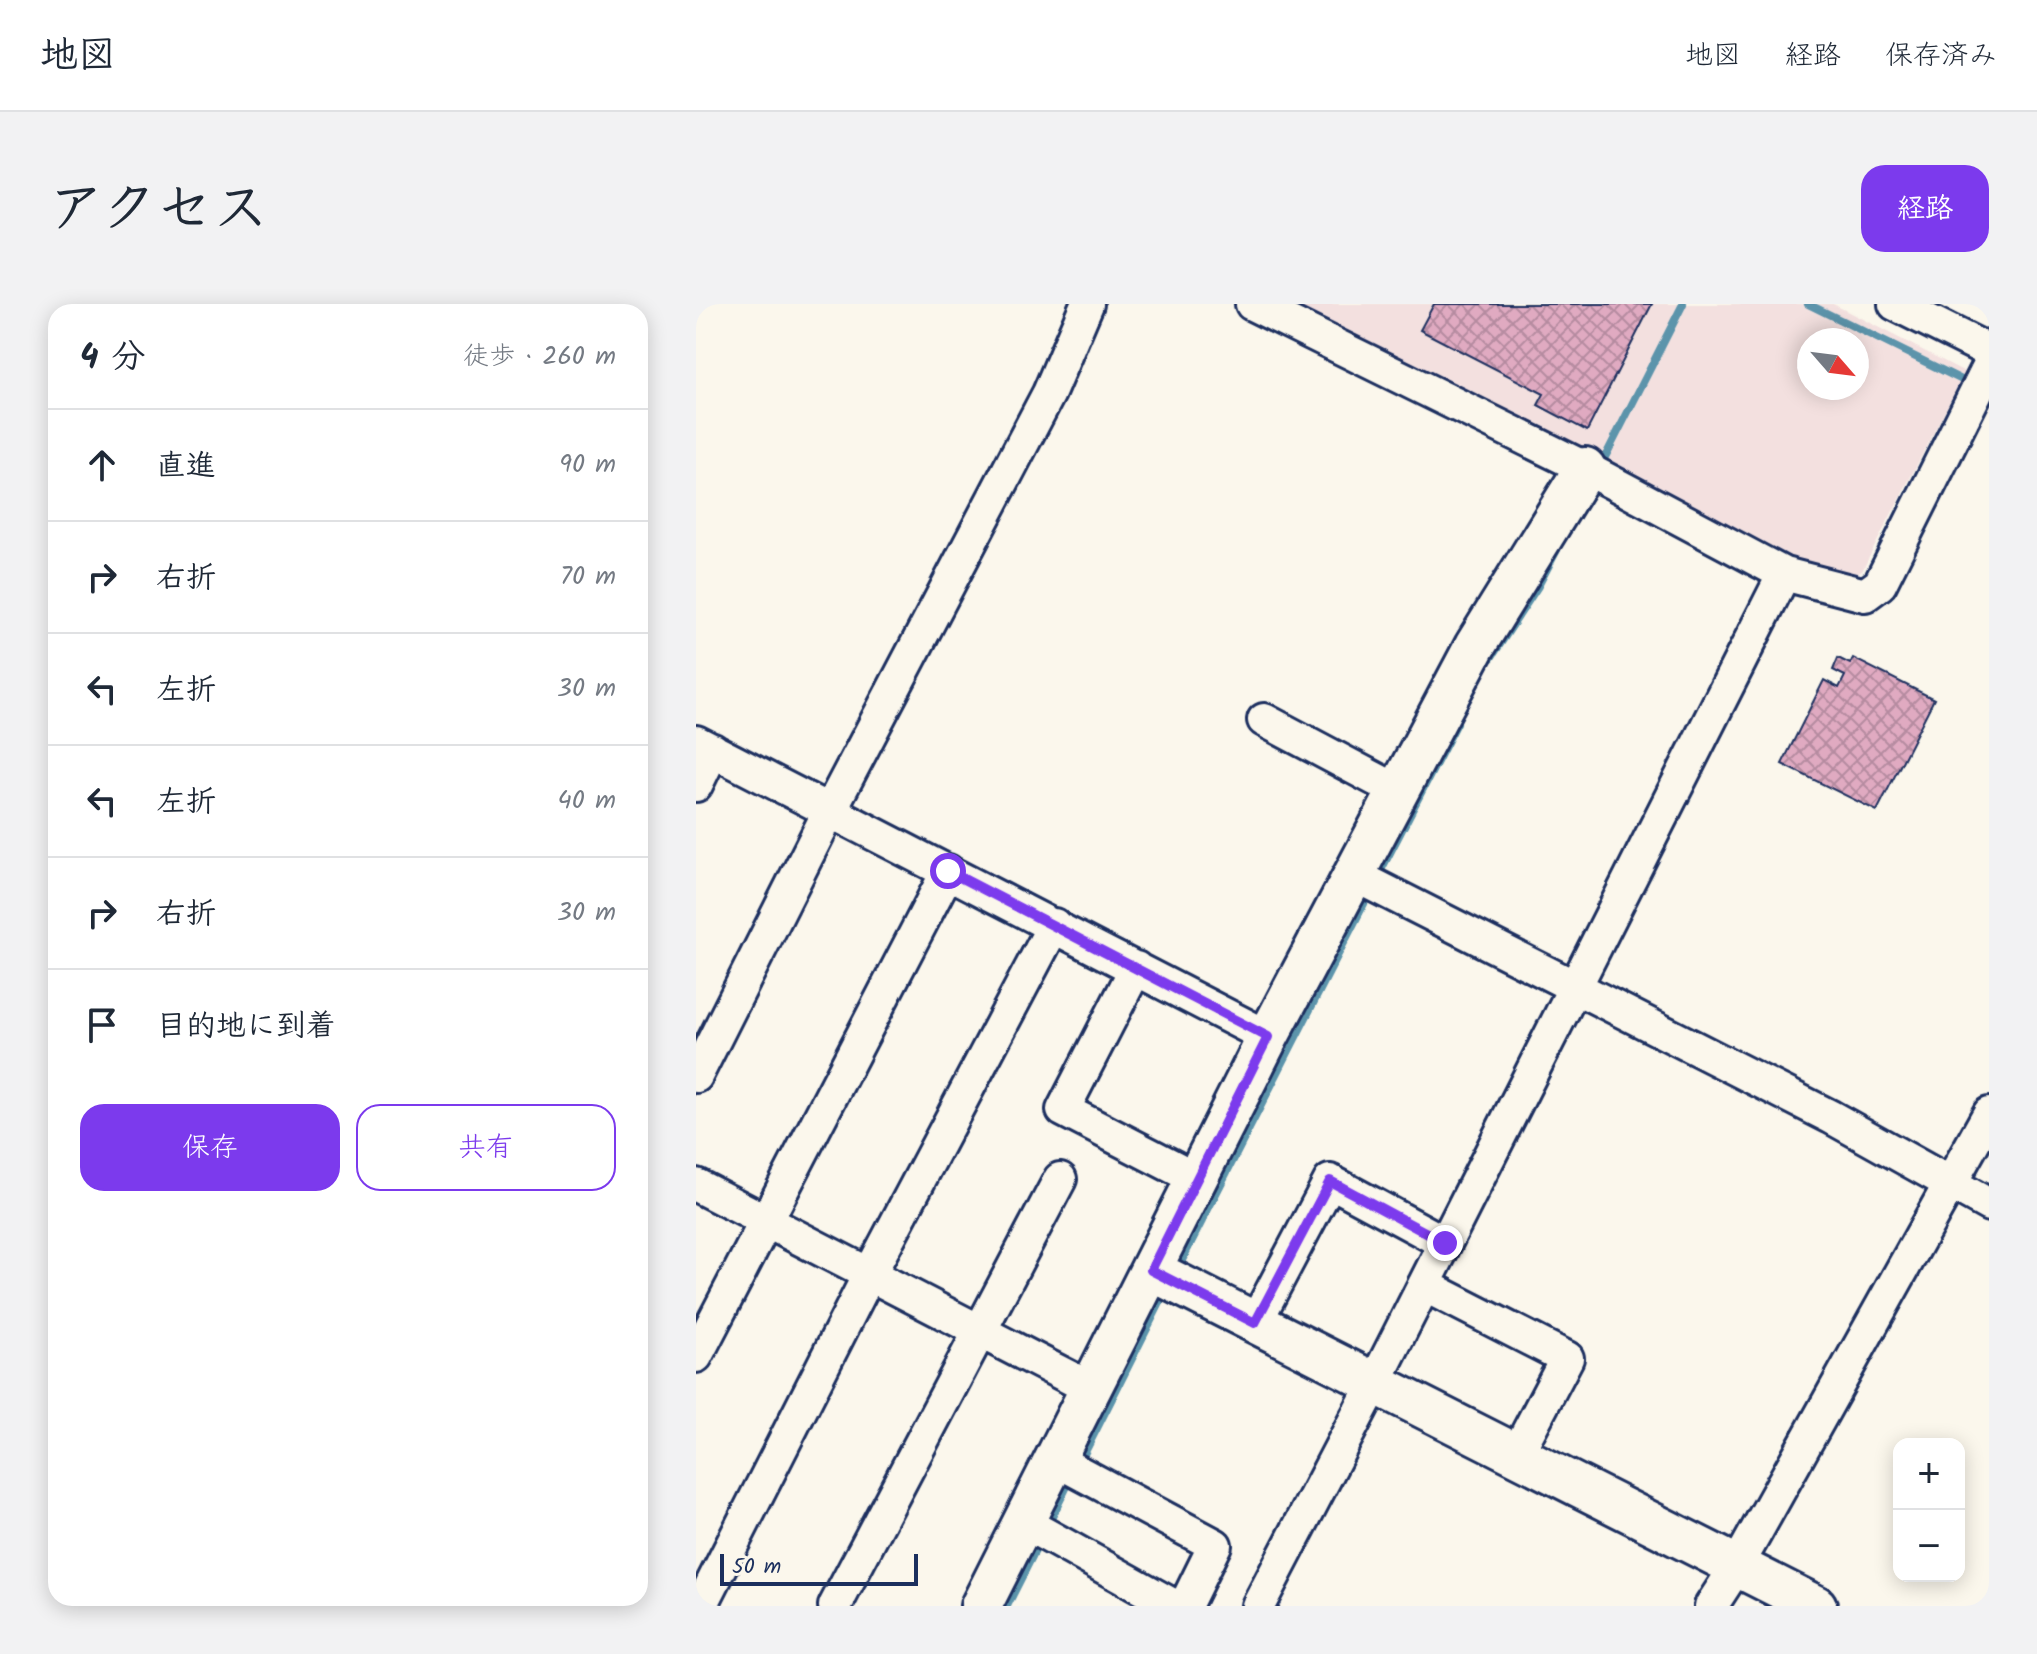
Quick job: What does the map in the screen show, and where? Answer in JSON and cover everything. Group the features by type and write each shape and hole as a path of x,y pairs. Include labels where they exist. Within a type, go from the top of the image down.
{"street":[{"path":"696,1076 830,810 1049,393 1087,304"},
{"path":"1252,304 1585,468 1784,574 1865,595 1880,584 1989,366"},
{"path":"1895,304 1989,351"},
{"path":"981,1606 1268,1037 1398,791 1475,646 1585,468"},
{"path":"1258,1606 1374,1384 1784,574"},
{"path":"1264,720 1398,791"},
{"path":"696,785 705,746 1268,1037"},
{"path":"696,1356 948,871"},
{"path":"1354,875 1831,1117 1989,1205"},
{"path":"701,1606 870,1273 1054,925"},
{"path":"1136,968 1063,1110 1197,1179"},
{"path":"1711,1606 1737,1566 1989,1114"},
{"path":"835,1606 1060,1179"},
{"path":"1255,1323 1330,1181 1445,1243"},
{"path":"696,1185 1090,1388"},
{"path":"1151,1270 1816,1606"},
{"path":"1424,1285 1567,1358 1516,1455"},
{"path":"1054,1459 1215,1545 1185,1606"},
{"path":"1023,1522 1174,1606"}],"shaded area":[{"path":"1294,304 1833,304 1965,372 1862,571 1845,580 1826,578"}],"building":[{"path":"1434,304 1652,304 1587,431 1538,405 1544,394 1420,330"},
{"path":"1838,658 1850,664 1853,658 1934,699 1877,811 1782,764 1824,680 1839,688 1845,676 1833,670"}],"waterway":[{"path":"1600,467 1683,304"},
{"path":"1808,304 1970,384"},
{"path":"1491,658 1538,586 1557,550"},
{"path":"1377,878 1457,723"},
{"path":"1177,1270 1371,890"},
{"path":"1078,1466 1167,1289"},
{"path":"1047,1527 1071,1478"},
{"path":"1007,1606 1041,1539"}],"route":[{"path":"948,871 1268,1037 1151,1270 1255,1323 1330,1181 1445,1243"}]}
